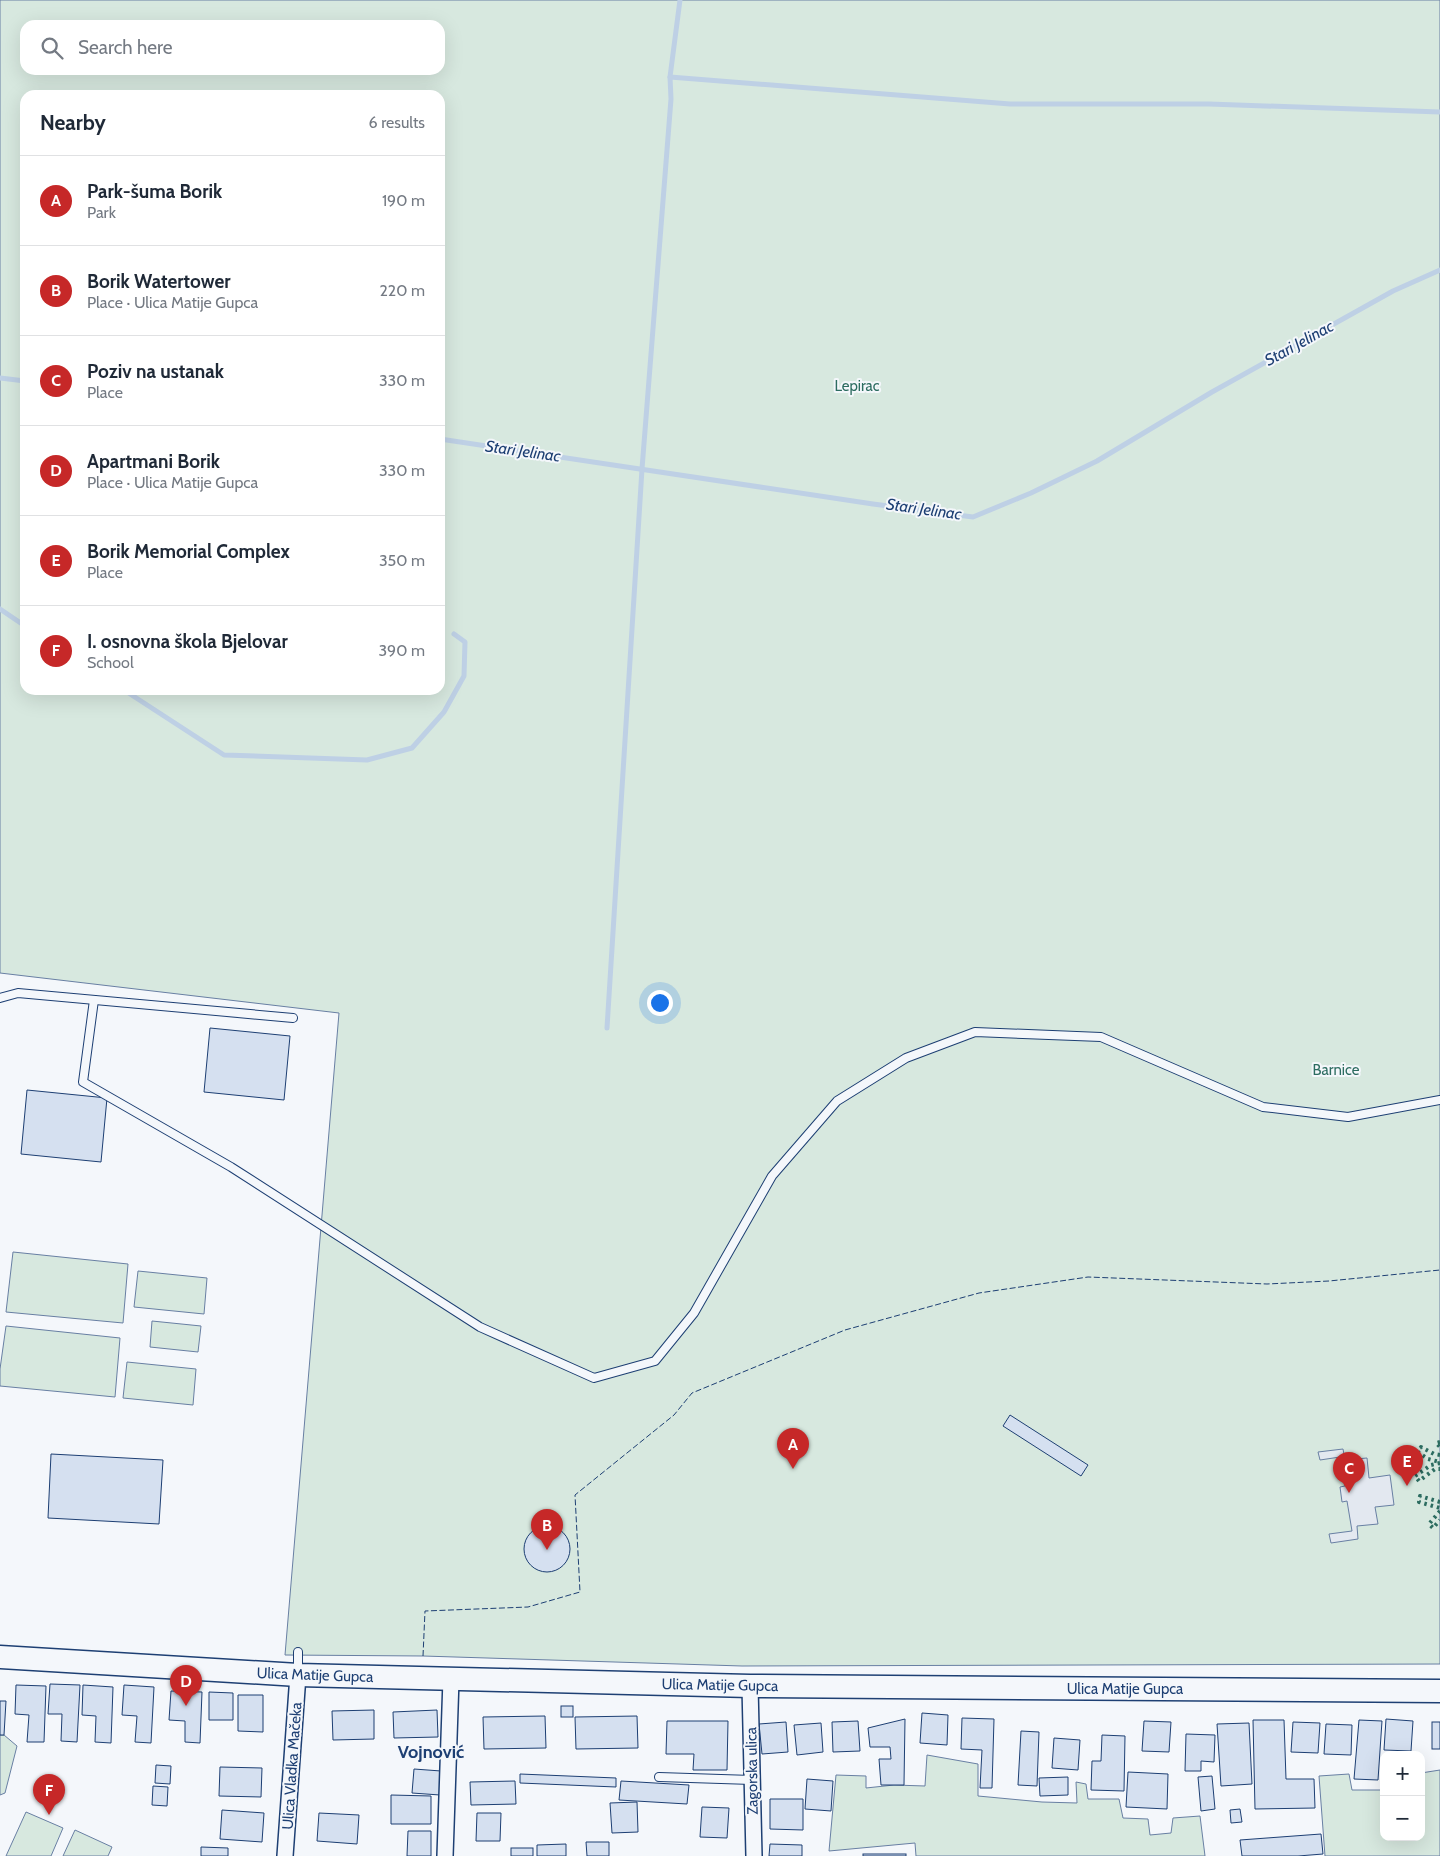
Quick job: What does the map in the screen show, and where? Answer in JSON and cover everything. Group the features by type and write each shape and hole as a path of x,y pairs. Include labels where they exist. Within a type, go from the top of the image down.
{"street":[{"name":"Ulica Matije Gupca","path":"0,1657 298,1675 451,1679 750,1686 1440,1691"},
{"name":"Ulica Vladka Mačeka","path":"285,1856 298,1675"},
{"path":"445,1856 451,1679"},
{"name":"Zagorska ulica","path":"750,1686 754,1856"}],"lane":[{"path":"0,998 18,993 293,1018"},
{"path":"94,1000 83,1082 231,1167 480,1327 594,1378 655,1361 694,1313 772,1176 837,1100 906,1058 976,1032 1101,1037 1263,1107 1348,1117 1440,1100"},
{"path":"298,1652 298,1675"},
{"path":"659,1778 752,1780"}],"green space":[{"path":"0,0 1440,0 1440,1664 742,1666 423,1656 285,1655 339,1013 0,973"},
{"path":"13,1252 128,1264 123,1323 6,1312"},
{"path":"138,1271 207,1278 204,1314 134,1307"},
{"path":"152,1321 201,1326 198,1352 150,1347"},
{"path":"6,1326 120,1338 115,1397 0,1386 0,1369"},
{"path":"127,1362 196,1369 193,1405 123,1398"},
{"path":"0,1735 4,1735 17,1746 5,1793 0,1795"},
{"path":"927,1755 978,1764 978,1796 1077,1803 1076,1782 1086,1784 1088,1799 1119,1799 1123,1818 1148,1819 1150,1835 1171,1833 1173,1818 1200,1816 1205,1856 916,1856 915,1843 829,1851 836,1775 866,1776 866,1788 894,1785 925,1786"},
{"path":"1440,1770 1440,1856 1325,1856 1319,1776 1349,1774 1352,1790 1380,1790 1380,1841 1425,1841 1425,1772"},
{"path":"26,1812 63,1828 51,1856 6,1856"},
{"path":"75,1830 112,1847 108,1856 63,1856"}],"shaded area":[{"path":"1343,1449 1345,1460 1367,1458 1369,1478 1390,1475 1394,1505 1375,1507 1378,1524 1357,1526 1358,1539 1331,1543 1329,1534 1352,1531 1347,1501 1342,1502 1340,1487 1345,1486 1340,1457 1320,1460 1318,1452"}],"building":[{"path":"210,1028 290,1036 284,1100 204,1092"},
{"path":"27,1090 107,1098 101,1162 21,1154"},
{"path":"1010,1415 1088,1465 1081,1476 1003,1426"},
{"path":"51,1454 163,1460 159,1524 48,1518"},
{"path":"543,1526 551,1526 560,1530 566,1536 570,1549 566,1562 560,1568 551,1572 543,1572 534,1568 528,1562 524,1553 524,1545 528,1536 534,1530"},
{"path":"50,1684 80,1685 77,1742 61,1741 62,1714 48,1714"},
{"path":"16,1685 46,1686 44,1742 27,1742 29,1715 15,1714"},
{"path":"83,1685 113,1687 111,1743 95,1742 96,1716 82,1715"},
{"path":"124,1685 154,1687 151,1743 135,1742 137,1716 122,1715"},
{"path":"171,1691 202,1692 200,1743 185,1742 185,1721 169,1720"},
{"path":"209,1692 233,1693 233,1720 209,1720"},
{"path":"238,1695 263,1695 263,1732 238,1731"},
{"path":"0,1701 6,1701 4,1735 0,1735"},
{"path":"561,1706 573,1706 573,1717 561,1717"},
{"path":"374,1710 374,1739 333,1740 332,1711"},
{"path":"437,1710 438,1737 394,1738 393,1712"},
{"path":"922,1713 948,1715 947,1745 920,1743"},
{"path":"545,1716 546,1748 484,1749 483,1717"},
{"path":"637,1716 638,1748 576,1749 575,1717"},
{"path":"962,1718 994,1719 992,1788 980,1788 982,1750 961,1749"},
{"path":"905,1719 904,1785 881,1785 879,1759 891,1759 890,1747 870,1747 868,1728"},
{"path":"1386,1719 1413,1721 1411,1751 1384,1750"},
{"path":"1253,1720 1284,1720 1286,1779 1314,1779 1315,1808 1255,1809"},
{"path":"1359,1720 1382,1721 1378,1780 1354,1779"},
{"path":"667,1721 728,1721 727,1770 693,1770 694,1754 666,1754"},
{"path":"858,1721 860,1751 833,1752 832,1722"},
{"path":"1144,1721 1171,1722 1169,1752 1142,1751"},
{"path":"786,1722 788,1752 762,1754 759,1724"},
{"path":"1293,1722 1320,1723 1318,1753 1291,1752"},
{"path":"1432,1722 1440,1722 1440,1749 1432,1749"},
{"path":"821,1723 823,1752 797,1755 794,1725"},
{"path":"1249,1723 1252,1784 1221,1786 1217,1724"},
{"path":"1326,1724 1352,1725 1351,1755 1324,1754"},
{"path":"1021,1731 1039,1732 1037,1786 1018,1785"},
{"path":"1186,1734 1215,1735 1214,1762 1201,1761 1201,1771 1185,1771"},
{"path":"1102,1735 1125,1736 1124,1791 1091,1790 1092,1761 1101,1761"},
{"path":"1054,1738 1080,1740 1078,1770 1052,1768"},
{"path":"156,1765 171,1766 170,1784 155,1783"},
{"path":"220,1767 262,1768 261,1797 219,1796"},
{"path":"414,1769 441,1771 440,1795 412,1793"},
{"path":"1128,1772 1168,1774 1167,1809 1126,1807"},
{"path":"520,1774 616,1778 616,1787 520,1783"},
{"path":"1212,1776 1215,1809 1201,1811 1198,1777"},
{"path":"1068,1777 1068,1795 1040,1796 1039,1778"},
{"path":"807,1779 833,1781 831,1811 805,1809"},
{"path":"515,1781 516,1804 471,1805 470,1782"},
{"path":"621,1781 689,1785 687,1804 619,1800"},
{"path":"153,1786 168,1787 167,1806 152,1805"},
{"path":"391,1795 431,1796 431,1824 391,1824"},
{"path":"770,1799 803,1799 803,1830 770,1829"},
{"path":"637,1802 638,1832 612,1833 610,1803"},
{"path":"702,1807 729,1808 727,1838 700,1837"},
{"path":"1240,1809 1242,1822 1231,1823 1230,1810"},
{"path":"222,1810 264,1813 262,1842 220,1839"},
{"path":"319,1813 359,1815 357,1844 317,1841"},
{"path":"477,1813 501,1813 500,1841 476,1841"},
{"path":"408,1831 431,1831 431,1856 407,1856"},
{"path":"1321,1834 1323,1854 1242,1856 1240,1840"},
{"path":"586,1842 609,1842 609,1856 587,1856"},
{"path":"566,1844 566,1856 537,1856 537,1845"},
{"path":"770,1844 802,1845 802,1856 769,1856"},
{"path":"201,1847 228,1848 228,1856 201,1856"},
{"path":"511,1848 533,1848 533,1856 511,1856"},
{"path":"863,1854 906,1854 906,1856 863,1856"}],"waterway":[{"path":"680,0 670,77 1010,104 1209,104 1440,112"},
{"path":"607,1028 642,469 671,99 670,77"},
{"name":"Stari Jelinac","path":"445,440 873,504 973,517 1031,493 1097,461 1212,392 1393,291 1440,270"},
{"name":"Stari Jelinac","path":"0,378 20,380"},
{"path":"0,609 20,623"},
{"path":"132,695 224,755 367,760 412,748 444,712 464,676 465,642 454,634"}],"hedge":[{"path":"1440,1442 1436,1443 1440,1447"},
{"path":"1440,1455 1421,1447 1418,1452 1428,1459 1440,1462"},
{"path":"1440,1463 1431,1465 1415,1476 1419,1481 1435,1469 1440,1469"},
{"path":"1440,1502 1420,1496 1419,1502 1440,1508"},
{"path":"1440,1511 1429,1524 1433,1528 1440,1520"}],"fence":[{"path":"423,1656 425,1611 528,1607 580,1592 575,1495 674,1415 692,1393 845,1330 979,1293 1088,1277 1267,1284 1329,1281 1440,1270"}],"place":[{"name":"Park-šuma Borik","path":"793,1469"},
{"name":"Borik Memorial Complex","path":"1407,1486"},
{"name":"Poziv na ustanak","path":"1349,1493"},
{"name":"Borik Watertower","path":"547,1550"},
{"name":"Apartmani Borik","path":"186,1706"},
{"name":"I. osnovna škola Bjelovar","path":"49,1815"}],"district":[{"name":"Vojnović","path":"431,1752"}],"park label":[{"name":"Lepirac","path":"857,386"},
{"name":"Barnice","path":"1336,1070"}]}
